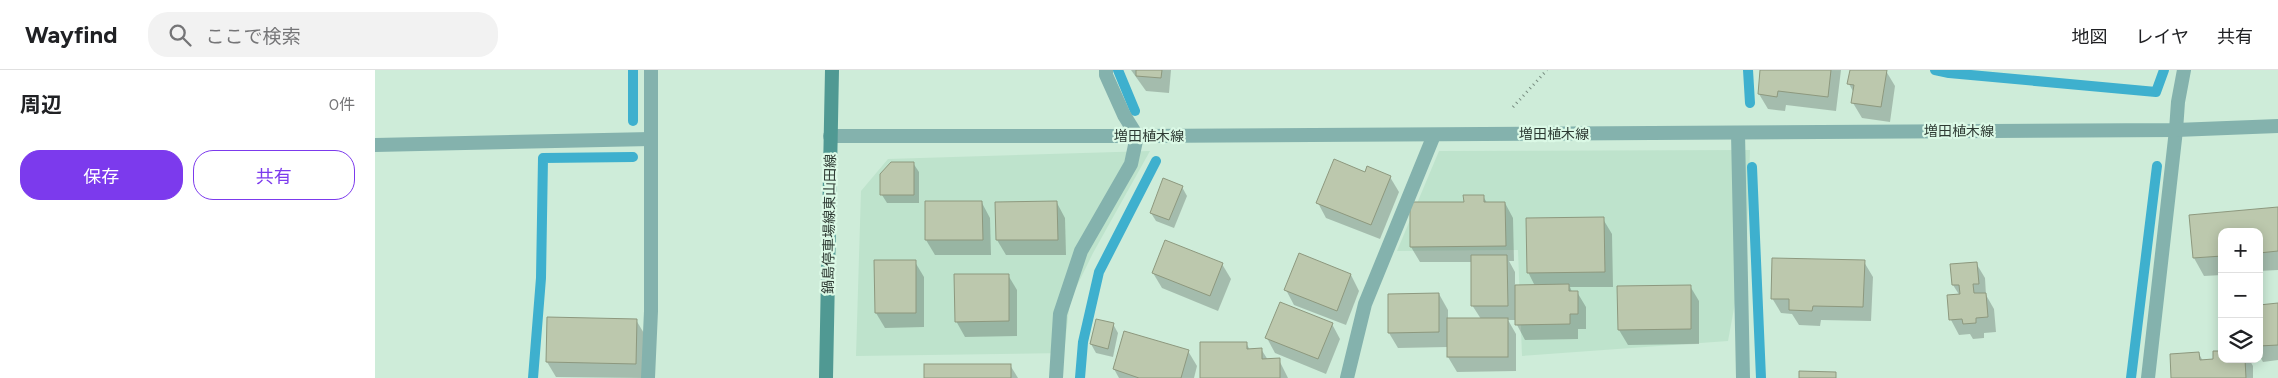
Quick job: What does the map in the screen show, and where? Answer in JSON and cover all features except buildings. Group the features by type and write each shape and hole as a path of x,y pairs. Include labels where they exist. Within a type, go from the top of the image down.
{"main road":[{"name":"鍋島停車場線東山田線","path":"826,378 832,70"}],"street":[{"path":"648,378 651,311 651,70"},
{"path":"1056,378 1060,314 1081,251 1131,164 1137,136 1124,115 1106,75 1106,70"},
{"path":"2148,378 2178,102 2184,70"},
{"name":"増田植木線","path":"830,136 1434,135 2176,130 2278,126"},
{"path":"1738,133 1743,378"},
{"path":"1347,378 1365,304 1434,135"},
{"path":"375,145 651,139"}],"path":[{"path":"1513,107 1547,70"}],"shaded area":[{"path":"1750,150 1747,238 1728,341 1522,356 1518,250 1397,251 1439,151"},
{"path":"1150,151 1093,253 1070,300 1064,353 856,356 861,191 888,159"}],"waterway":[{"path":"633,70 633,121"},
{"path":"1118,70 1135,111"},
{"path":"1748,70 1750,103"},
{"path":"1935,70 1949,73 2156,92 2164,70"},
{"path":"533,378 541,278 543,158 633,157"},
{"path":"1080,378 1083,342 1099,272 1156,161"},
{"path":"2131,378 2157,166"},
{"path":"1752,167 1761,378"}]}
